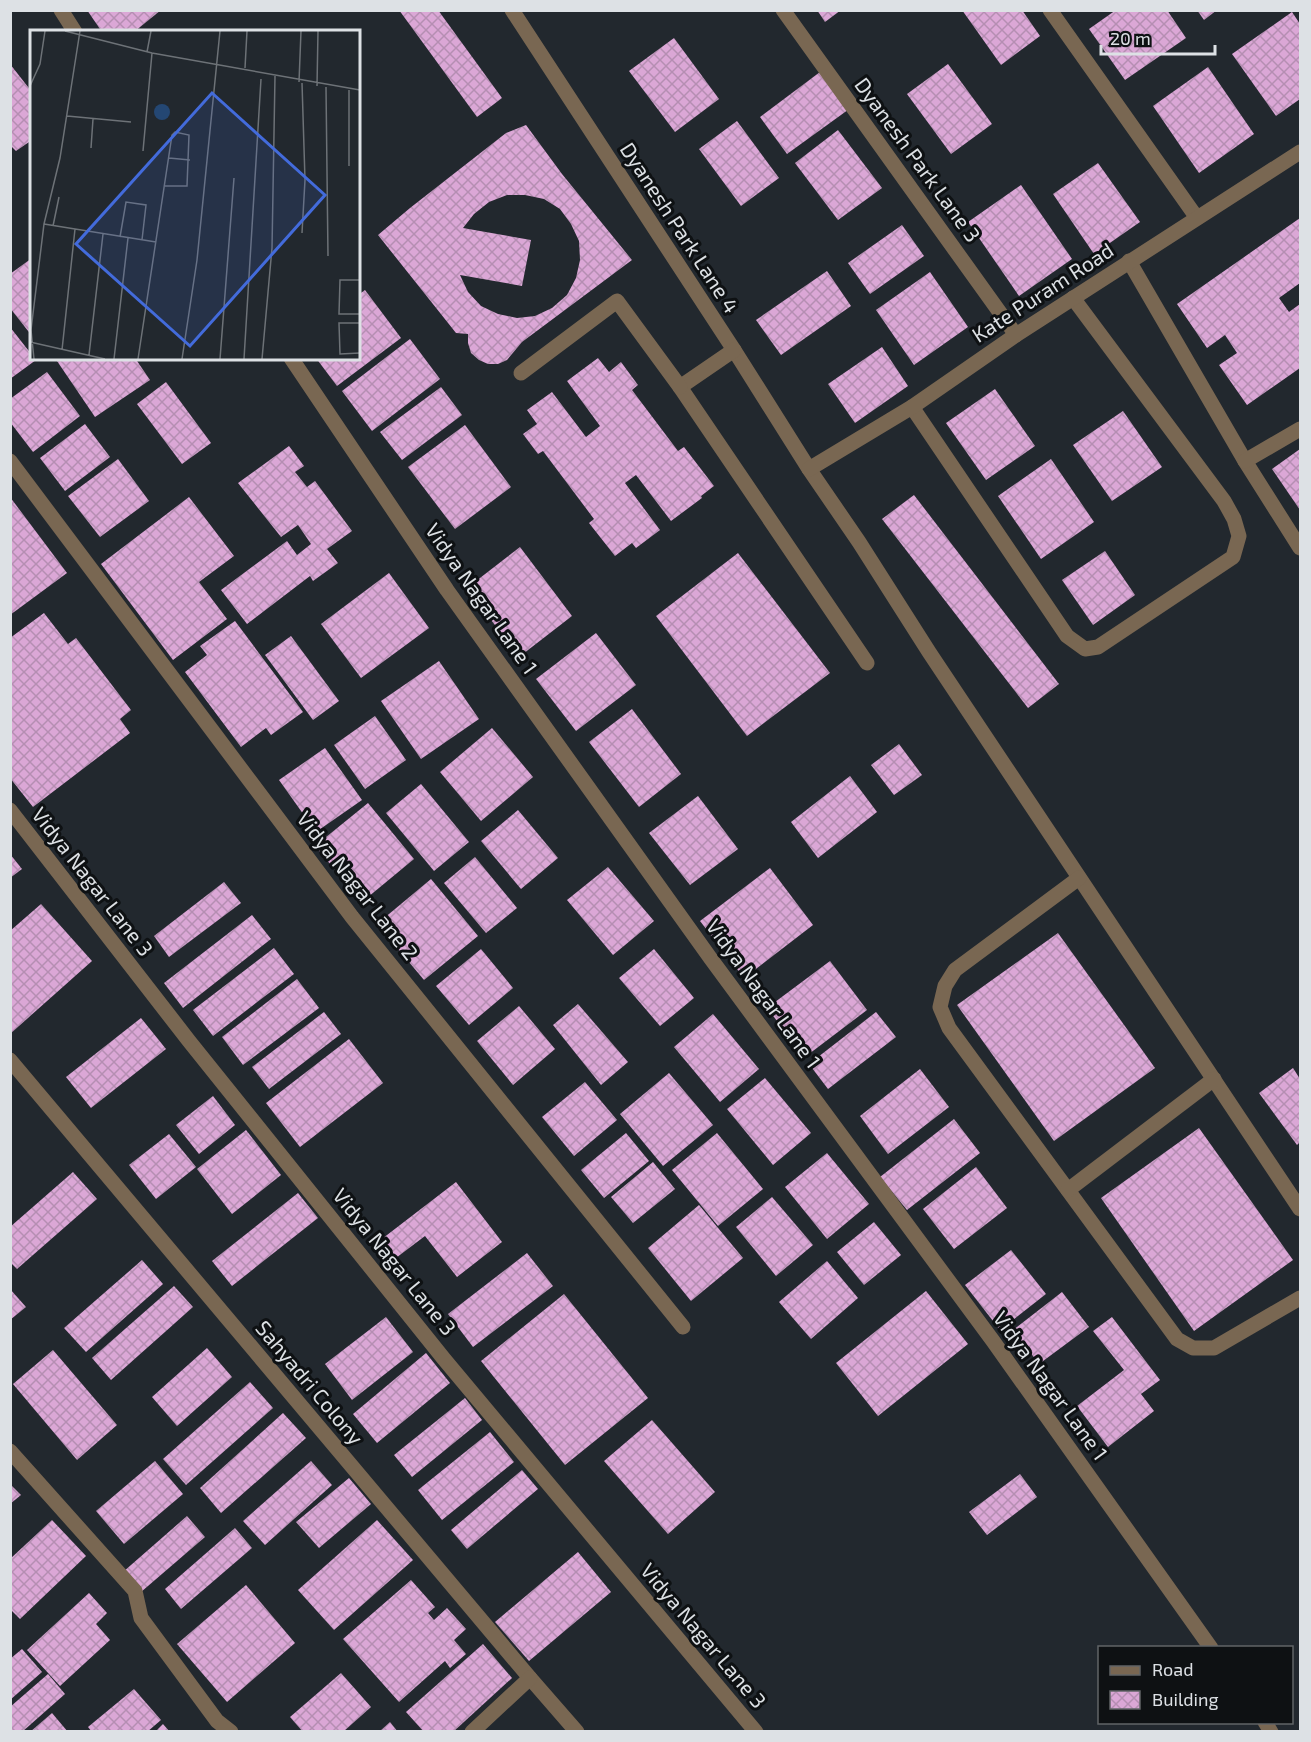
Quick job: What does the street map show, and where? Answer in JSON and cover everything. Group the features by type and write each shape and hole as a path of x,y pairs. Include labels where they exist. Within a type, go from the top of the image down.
{"street":[{"path":"61,10 74,30"},
{"name":"Dyanesh Park Lane 4","path":"512,10 929,652 1300,1209"},
{"name":"Dyanesh Park Lane 3","path":"783,10 1016,335"},
{"path":"1050,10 1197,218"},
{"name":"Kate Puram Road","path":"809,469 912,407 1072,298 1300,152"},
{"path":"1129,261 1245,461 1300,548"},
{"path":"912,407 1067,636 1085,649 1098,647 1233,557 1239,536 1234,519 1224,501 1072,298"},
{"path":"521,373 617,301 680,387 867,663"},
{"path":"680,387 734,350"},
{"name":"Vidya Nagar Lane 1","path":"292,360 453,599 718,969 993,1341 1210,1646"},
{"path":"1245,461 1300,429"},
{"name":"Vidya Nagar Lane 2","path":"10,461 352,917 683,1327"},
{"name":"Vidya Nagar Lane 3","path":"10,810 189,1041 444,1359 756,1731"},
{"path":"1079,878 956,970 945,986 940,1007 949,1028 1177,1339 1193,1348 1214,1347 1300,1298"},
{"name":"Sahyadri Colony","path":"10,1060 577,1731"},
{"path":"1068,1190 1214,1079"},
{"path":"10,1451 135,1592 141,1618 217,1721 231,1731"},
{"path":"472,1731 530,1678"}],"building":[{"path":"87,10 161,10 136,30 101,30"},
{"path":"399,10 438,10 502,98 477,117"},
{"path":"817,10 841,10 825,22"},
{"path":"962,10 1022,10 1040,36 1001,65"},
{"path":"1116,10 1167,10 1186,38 1125,80 1089,29"},
{"path":"1197,10 1217,10 1204,20"},
{"path":"1292,12 1300,24 1300,99 1276,116 1232,54"},
{"path":"674,38 719,99 675,132 629,71"},
{"path":"10,64 30,89 30,141 16,151 10,145"},
{"path":"948,64 992,124 951,154 907,94"},
{"path":"1208,67 1254,134 1199,173 1153,106"},
{"path":"824,69 852,107 787,154 760,117"},
{"path":"737,121 779,178 741,206 699,149"},
{"path":"526,125 562,174 632,260 522,342 507,360 498,364 488,364 471,353 468,334 456,333 378,235 506,133","holes":["507,195 525,195 544,199 560,209 571,224 579,241 580,260 576,278 567,295 552,308 535,316 517,318 498,314 481,306 468,292 460,275 522,286 531,240 463,228 474,214 489,202"]},
{"path":"838,130 882,188 838,220 795,163"},
{"path":"1098,163 1140,222 1094,254 1053,194"},
{"path":"1021,185 1072,259 1019,296 968,222"},
{"path":"1300,218 1300,283 1279,298 1289,312 1300,304 1300,368 1247,405 1219,365 1237,353 1225,335 1207,348 1177,304"},
{"path":"902,225 924,256 870,294 848,263"},
{"path":"30,259 30,333 10,308 10,274"},
{"path":"827,271 851,306 781,355 756,320"},
{"path":"930,272 968,327 914,365 876,310"},
{"path":"365,290 401,338 337,386 318,360 360,360 360,294"},
{"path":"10,327 30,352 30,360 36,360 10,379"},
{"path":"410,339 440,379 372,431 342,391"},
{"path":"882,347 908,386 855,423 828,384"},
{"path":"598,358 609,372 621,362 638,385 632,390 678,451 684,447 714,486 671,521 636,475 625,483 660,530 636,548 632,543 615,556 589,523 594,519 543,451 538,454 523,434 537,424 527,410 552,392 586,437 600,426 567,381"},
{"path":"136,360 150,380 95,417 57,361"},
{"path":"47,372 80,416 33,452 10,422 10,399"},
{"path":"166,382 211,443 182,464 137,404"},
{"path":"441,387 462,415 402,460 380,432"},
{"path":"995,389 1035,446 986,480 946,423"},
{"path":"1123,411 1162,467 1112,501 1073,445"},
{"path":"85,424 110,457 65,491 40,458"},
{"path":"465,425 511,487 455,529 408,467"},
{"path":"289,446 304,466 295,472 307,487 315,481 352,531 327,549 338,563 313,581 310,576 247,624 221,590 287,541 297,555 311,544 298,525 281,537 238,483"},
{"path":"1300,449 1300,510 1272,469"},
{"path":"118,459 149,501 100,537 68,496"},
{"path":"1051,459 1094,522 1041,559 998,496"},
{"path":"914,495 1059,684 1028,708 882,519"},
{"path":"10,497 67,573 10,615"},
{"path":"189,497 234,556 199,582 227,619 173,660 101,564"},
{"path":"520,547 572,616 519,657 467,588"},
{"path":"1105,551 1135,595 1093,625 1062,580"},
{"path":"738,553 830,673 747,736 656,616"},
{"path":"389,573 429,628 361,678 321,624"},
{"path":"44,613 68,644 76,638 131,710 120,719 130,733 33,807 10,778 10,638"},
{"path":"235,621 303,712 271,735 266,728 241,747 185,672 207,655 200,646"},
{"path":"596,633 636,685 576,731 536,679"},
{"path":"291,636 339,701 313,720 265,655"},
{"path":"439,661 479,719 421,759 381,701"},
{"path":"632,709 681,774 639,807 589,742"},
{"path":"375,716 406,760 365,789 334,745"},
{"path":"492,728 533,777 481,821 440,772"},
{"path":"899,744 922,775 894,795 871,765"},
{"path":"325,748 362,800 316,832 279,780"},
{"path":"850,776 877,812 818,858 791,822"},
{"path":"421,784 469,842 434,871 386,813"},
{"path":"698,796 738,849 690,885 649,833"},
{"path":"368,803 414,859 362,902 315,846"},
{"path":"518,810 558,858 521,889 481,841"},
{"path":"10,854 22,869 10,878"},
{"path":"475,857 517,908 486,933 444,883"},
{"path":"608,867 654,921 613,955 567,900"},
{"path":"770,868 813,925 744,978 700,921"},
{"path":"431,879 478,936 424,980 377,924"},
{"path":"224,882 241,903 169,957 154,936"},
{"path":"41,904 92,961 10,1034 10,931"},
{"path":"252,915 271,939 183,1008 164,983"},
{"path":"1058,933 1155,1068 1054,1141 957,1005"},
{"path":"274,948 294,974 213,1036 193,1010"},
{"path":"481,949 513,988 469,1025 436,986"},
{"path":"654,949 694,998 660,1026 619,978"},
{"path":"830,961 867,1010 805,1057 767,1008"},
{"path":"297,979 319,1008 243,1065 222,1037"},
{"path":"578,1004 628,1062 601,1085 553,1025"},
{"path":"519,1006 555,1049 513,1085 477,1041"},
{"path":"324,1012 341,1034 269,1089 252,1067"},
{"path":"876,1012 896,1037 828,1089 809,1064"},
{"path":"713,1014 759,1069 720,1102 674,1047"},
{"path":"141,1018 166,1049 91,1108 66,1077"},
{"path":"349,1039 383,1083 300,1147 266,1103"},
{"path":"1293,1068 1300,1079 1300,1142 1297,1145 1259,1093"},
{"path":"920,1069 949,1107 888,1154 860,1116"},
{"path":"669,1073 713,1125 663,1166 620,1114"},
{"path":"765,1078 811,1133 773,1165 727,1109"},
{"path":"585,1082 617,1120 574,1156 542,1117"},
{"path":"213,1096 235,1125 199,1154 176,1125"},
{"path":"954,1119 980,1153 907,1210 880,1177"},
{"path":"1199,1128 1293,1260 1194,1331 1101,1198"},
{"path":"246,1130 281,1175 232,1214 197,1169"},
{"path":"626,1133 649,1161 604,1198 581,1170"},
{"path":"717,1133 763,1189 718,1226 672,1170"},
{"path":"169,1134 196,1167 156,1199 129,1165"},
{"path":"827,1153 869,1204 827,1239 785,1187"},
{"path":"653,1162 675,1189 633,1223 611,1197"},
{"path":"976,1167 1007,1208 954,1249 923,1209"},
{"path":"73,1172 97,1199 17,1269 10,1262 10,1227"},
{"path":"456,1182 502,1242 457,1277 425,1236 388,1264 374,1245"},
{"path":"298,1193 318,1218 232,1286 212,1261"},
{"path":"772,1197 813,1245 776,1276 736,1227"},
{"path":"699,1205 743,1258 691,1301 648,1248"},
{"path":"874,1222 901,1255 864,1285 837,1252"},
{"path":"1011,1250 1046,1294 1000,1330 965,1285"},
{"path":"527,1253 553,1286 473,1347 448,1314"},
{"path":"142,1260 163,1284 86,1352 64,1328"},
{"path":"827,1261 858,1298 811,1339 779,1302"},
{"path":"174,1286 193,1307 111,1380 92,1358"},
{"path":"10,1289 26,1307 10,1320"},
{"path":"926,1291 968,1344 878,1416 836,1363"},
{"path":"1062,1292 1089,1327 1039,1364 1013,1330"},
{"path":"564,1294 648,1398 565,1465 481,1361"},
{"path":"386,1317 413,1352 352,1400 325,1364"},
{"path":"1112,1317 1160,1380 1141,1394 1154,1411 1108,1447 1077,1406 1124,1370 1093,1331"},
{"path":"207,1348 232,1377 177,1426 152,1397"},
{"path":"53,1350 117,1425 77,1460 13,1384"},
{"path":"426,1353 450,1383 377,1443 353,1414"},
{"path":"250,1382 273,1408 186,1485 163,1459"},
{"path":"465,1398 482,1420 412,1477 394,1455"},
{"path":"283,1413 306,1438 221,1513 200,1488"},
{"path":"652,1420 715,1492 668,1534 604,1461"},
{"path":"490,1432 514,1462 442,1520 418,1490"},
{"path":"155,1461 183,1494 124,1544 96,1511"},
{"path":"311,1461 332,1485 265,1545 243,1521"},
{"path":"522,1470 538,1489 467,1549 451,1530"},
{"path":"1020,1474 1037,1497 987,1535 969,1512"},
{"path":"349,1478 371,1504 319,1548 296,1522"},
{"path":"10,1484 21,1495 10,1504"},
{"path":"187,1516 205,1537 141,1592 123,1572"},
{"path":"52,1520 86,1556 20,1619 10,1609 10,1559"},
{"path":"377,1520 413,1560 334,1630 298,1590"},
{"path":"235,1528 252,1548 181,1609 165,1589"},
{"path":"578,1552 611,1592 529,1661 495,1622"},
{"path":"411,1580 435,1607 428,1613 434,1620 447,1608 466,1629 454,1640 466,1654 450,1668 445,1661 399,1702 343,1639"},
{"path":"246,1585 295,1643 227,1702 177,1644"},
{"path":"89,1593 107,1613 96,1624 110,1640 60,1686 27,1650"},
{"path":"483,1644 512,1678 453,1732 424,1732 406,1712"},
{"path":"22,1649 42,1672 10,1700 10,1659"},
{"path":"341,1673 371,1707 343,1732 303,1732 290,1717"},
{"path":"48,1674 65,1694 22,1732 10,1732 10,1707"},
{"path":"134,1689 161,1720 147,1732 92,1732 88,1727"},
{"path":"52,1713 68,1732 30,1732"},
{"path":"390,1722 398,1732 379,1732"},
{"path":"163,1724 170,1732 155,1732"}]}
